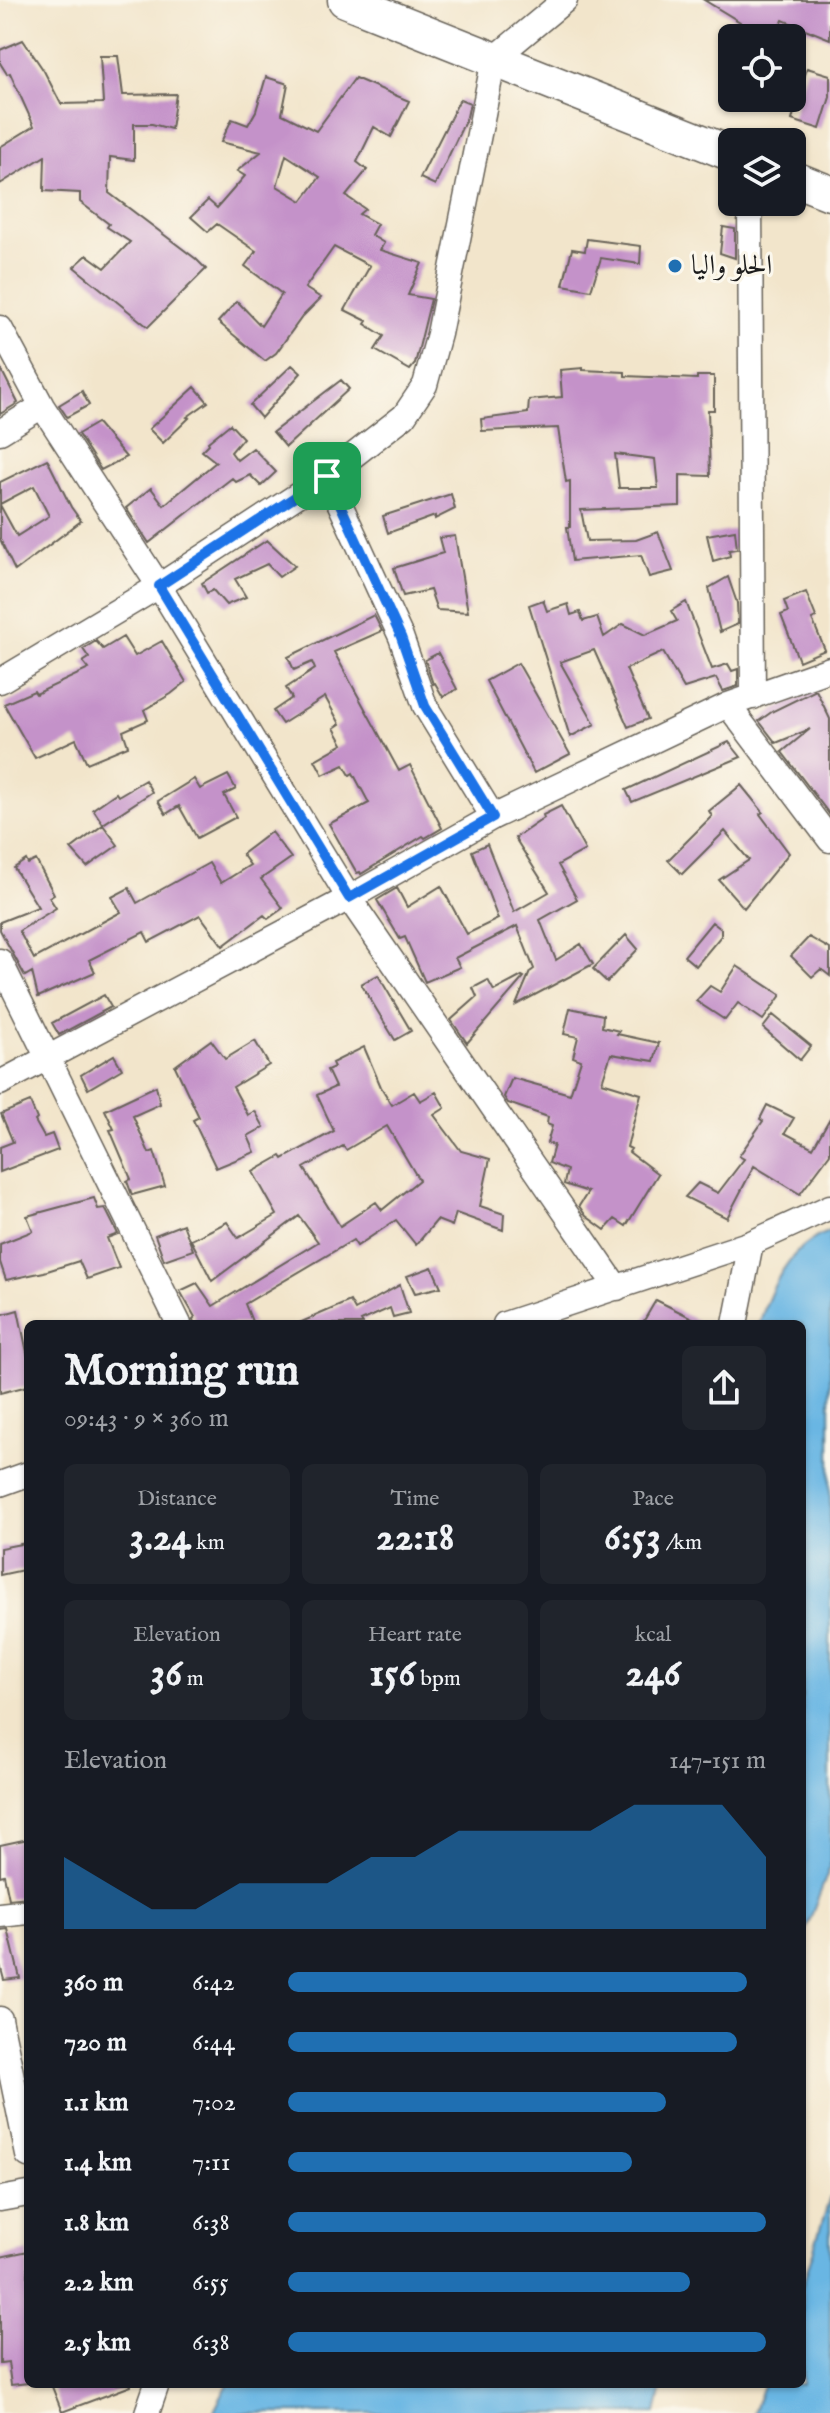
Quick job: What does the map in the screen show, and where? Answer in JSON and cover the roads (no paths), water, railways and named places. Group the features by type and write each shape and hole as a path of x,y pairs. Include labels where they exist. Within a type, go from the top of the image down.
{"main road":[{"path":"345,0 718,148"},
{"path":"806,184 830,193"}],"street":[{"path":"0,681 159,586 327,476 404,416 425,385 439,334 494,59 565,0"},
{"path":"750,216 753,697"},
{"path":"0,328 42,406 159,586 349,898 617,1288"},
{"path":"0,432 42,406"},
{"path":"327,476 401,637 425,706 493,817"},
{"path":"0,1083 349,898 493,817 728,705 830,669"},
{"path":"728,705 830,840"},
{"path":"0,961 177,1320"},
{"path":"517,1320 751,1243 830,1207"},
{"path":"736,1320 751,1243"},
{"path":"0,1484 24,1475"},
{"path":"0,1915 24,1912"},
{"path":"1,2028 24,2136"},
{"path":"0,2199 24,2195"},
{"path":"147,2413 156,2388"}],"water":[{"path":"830,1231 830,1867 806,1930 806,1320 761,1320 784,1269 792,1257 815,1238"},
{"path":"830,2197 830,2413 753,2413 762,2388 806,2388 806,2274"},
{"path":"226,2388 662,2388 656,2413 213,2413"}],"place":[{"name":"الحلو واليا","path":"675,266"}]}
